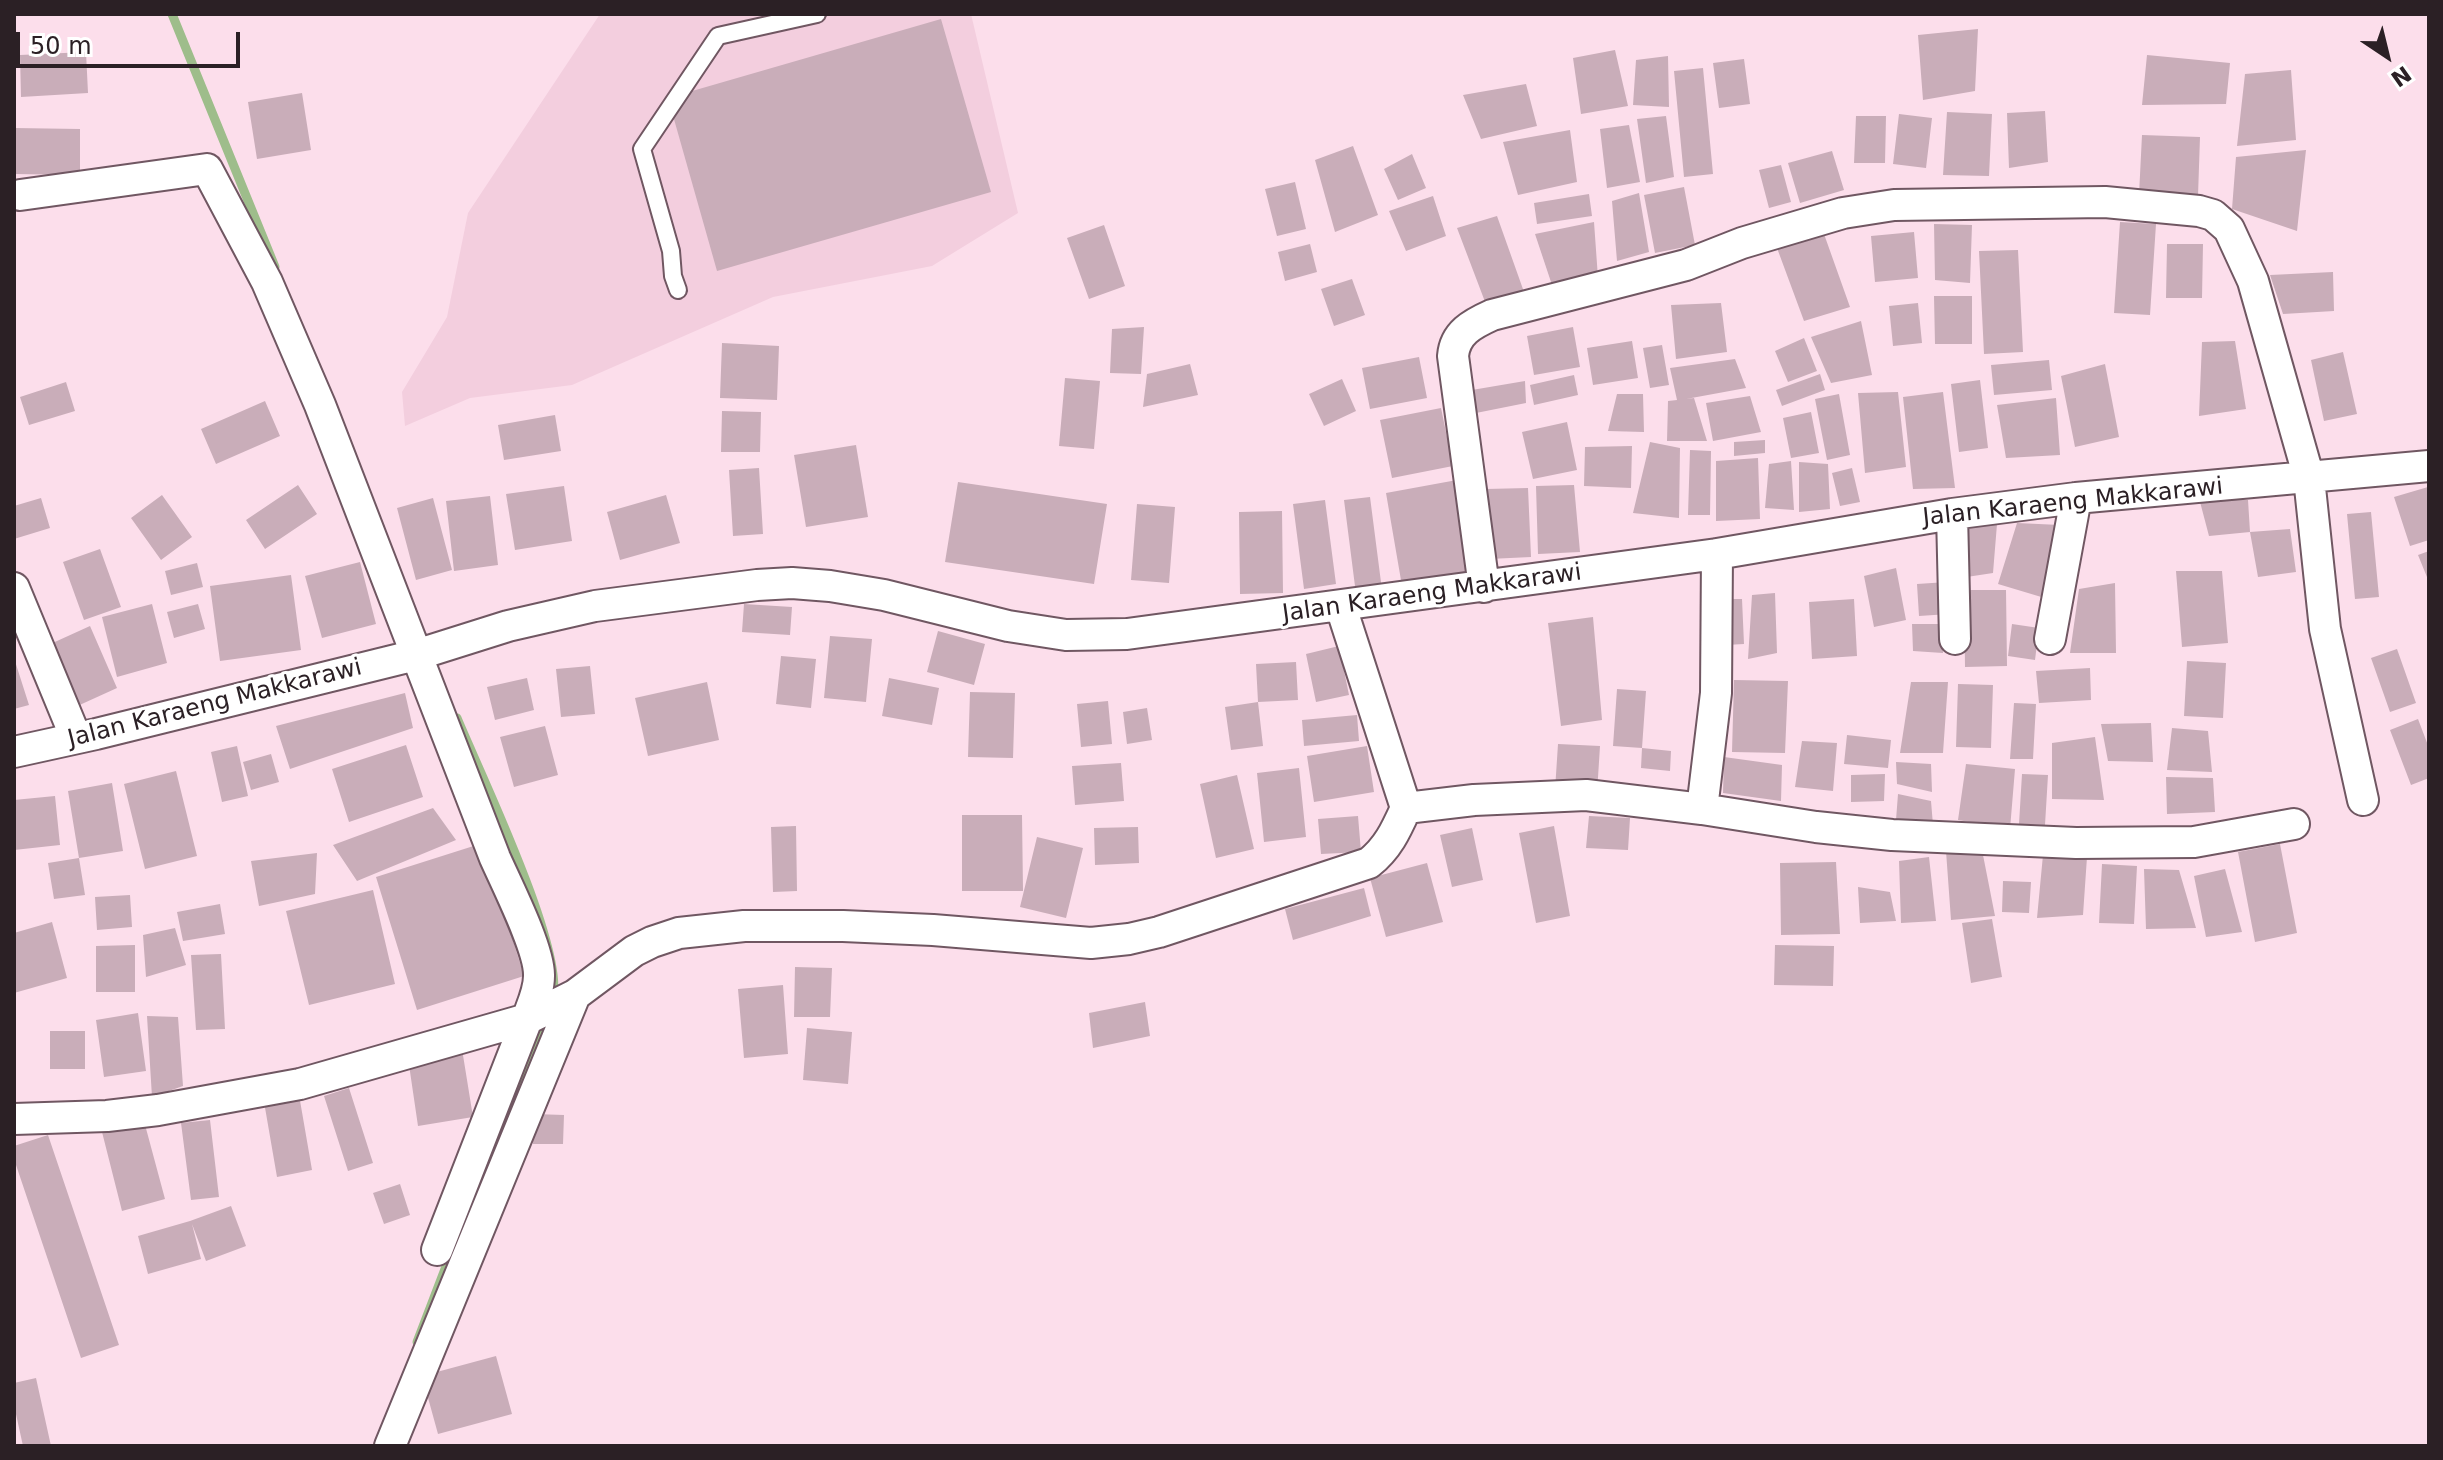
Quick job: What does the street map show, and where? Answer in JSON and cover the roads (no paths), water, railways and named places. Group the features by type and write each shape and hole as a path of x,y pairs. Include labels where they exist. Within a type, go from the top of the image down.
{"street":[{"path":"20,195 207,169 267,282 425,651 535,955 540,974 538,989 551,1007"},
{"path":"1484,587 1453,356 1454,344 1471,325 1492,315 1686,265 1742,243 1843,213 1894,205 2105,202 2199,211 2213,215 2229,229 2253,281 2309,478 2325,629 2363,800"},
{"name":"Jalan Karaeng Makkarawi","path":"14,752 595,606 757,585 792,583 830,586 884,595 1008,626 1066,635 1127,634 1717,554 1952,514 2076,498 2429,466"},
{"path":"2050,639 2076,498"},
{"path":"1952,514 1955,639"},
{"path":"1702,809 1716,693 1717,554"},
{"path":"14,588 76,738"},
{"path":"14,1119 107,1116 208,1103 300,1084 551,1007 643,946 666,936 692,931 744,926 843,926 1091,943 1144,936 1369,863 1388,844 1406,808 1341,607"},
{"path":"1406,808 1474,800 1586,795 1892,835 2121,844 2194,842 2294,824"},
{"path":"437,1250 551,1007"},
{"path":"390,1446 551,1007"}],"lane":[{"path":"678,290 673,276 671,251 642,149 718,36 817,14"}],"waterway":[{"path":"172,14 275,267"},
{"path":"457,718 535,904 553,977 552,1000"},
{"path":"482,1175 545,1018"},
{"path":"417,1342 453,1248"}]}
